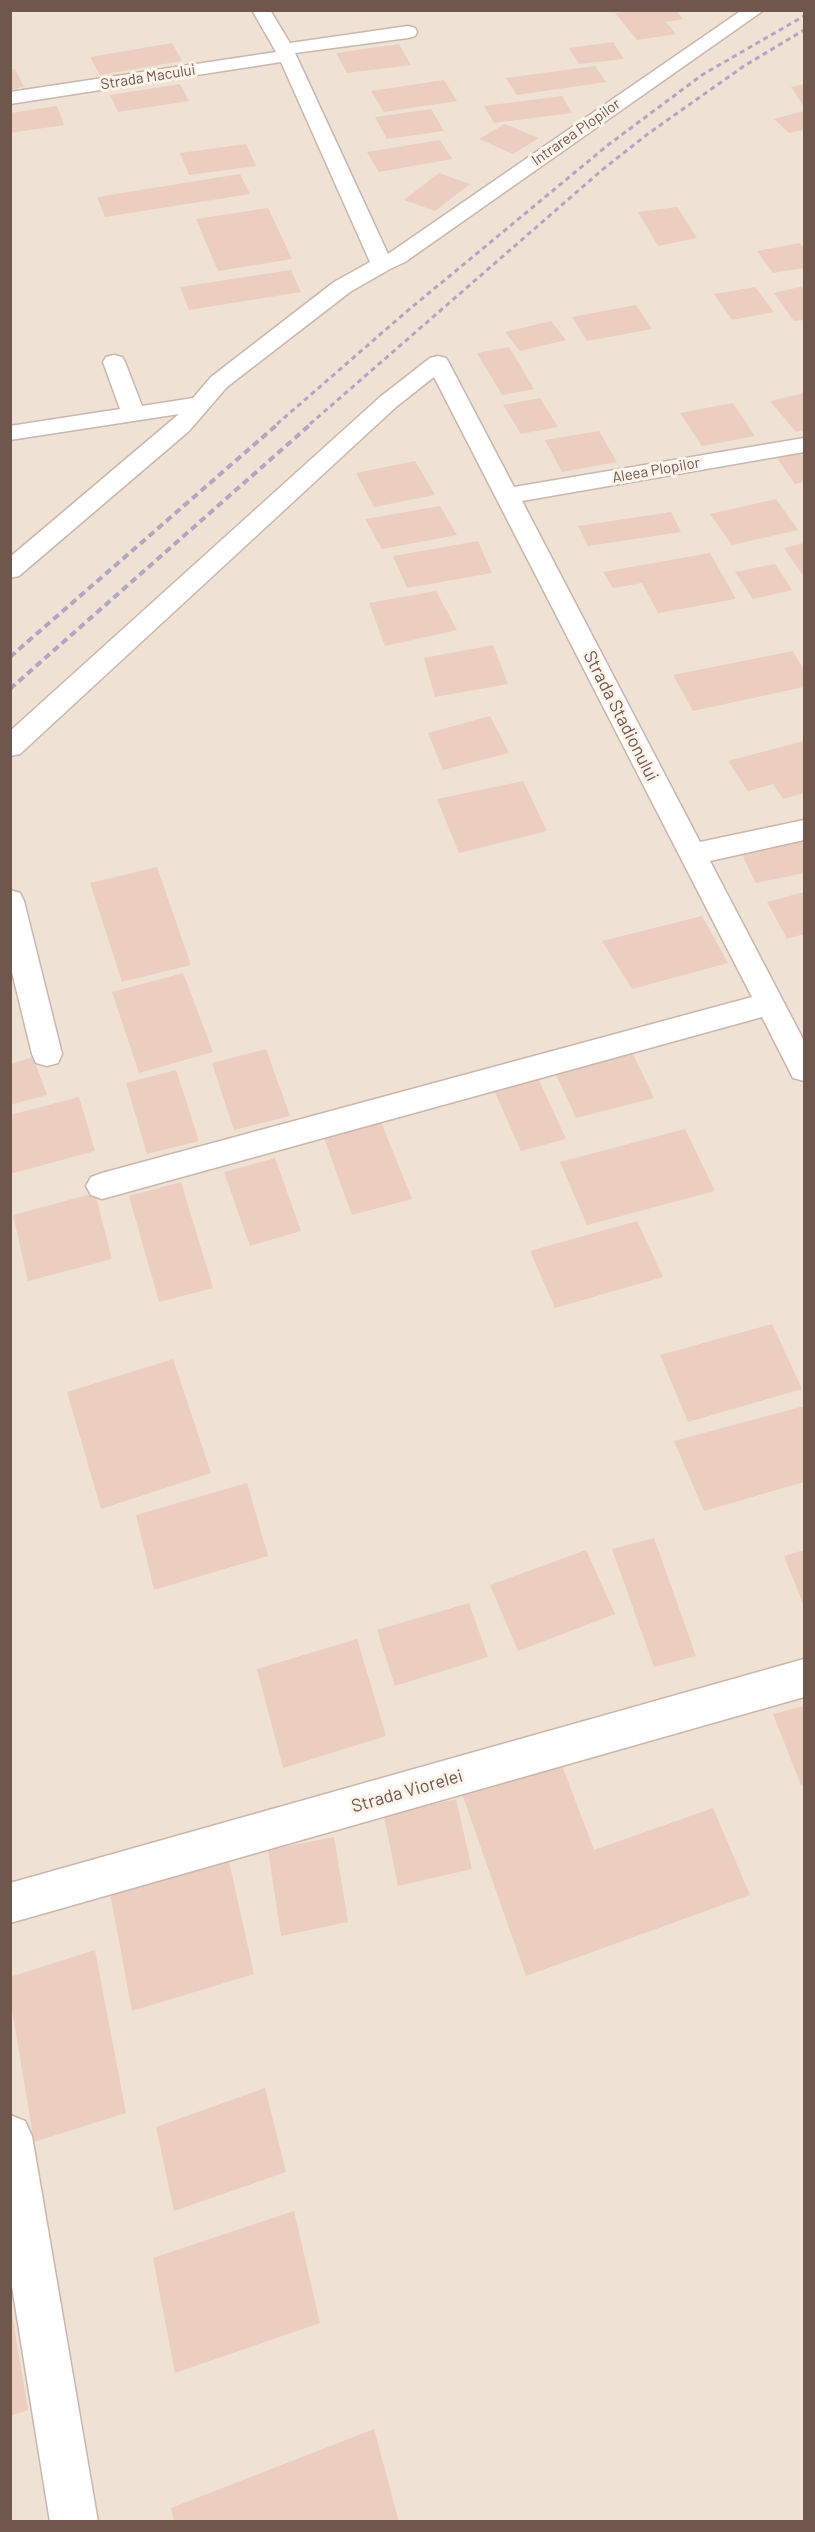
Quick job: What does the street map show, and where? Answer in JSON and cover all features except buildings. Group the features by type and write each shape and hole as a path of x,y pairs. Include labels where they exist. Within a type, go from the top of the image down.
{"street":[{"path":"261,10 390,261"},
{"name":"Intrarea Plopilor","path":"10,570 181,426 219,382 342,287 390,261 755,10"},
{"name":"Strada Macului","path":"10,98 408,32"},
{"path":"114,362 133,414"},
{"name":"Strada Stadionului","path":"10,747 388,402 438,363 804,1069"},
{"path":"10,433 200,404"},
{"name":"Aleea Plopilor","path":"507,496 804,445"},
{"path":"693,854 804,830"},
{"path":"10,901 47,1054"},
{"path":"102,1186 771,1003"},
{"name":"Strada Viorelei","path":"10,1904 804,1678"},
{"path":"10,2136 74,2522"}],"shaded area":[{"path":"11,11 804,11 804,2521 11,2521"}],"railway":[{"path":"277,424 406,312 608,145 702,75 804,16"},
{"path":"310,424 602,170 649,133 744,66 804,30"},
{"path":"10,657 279,423"},
{"path":"10,689 312,423"}]}
